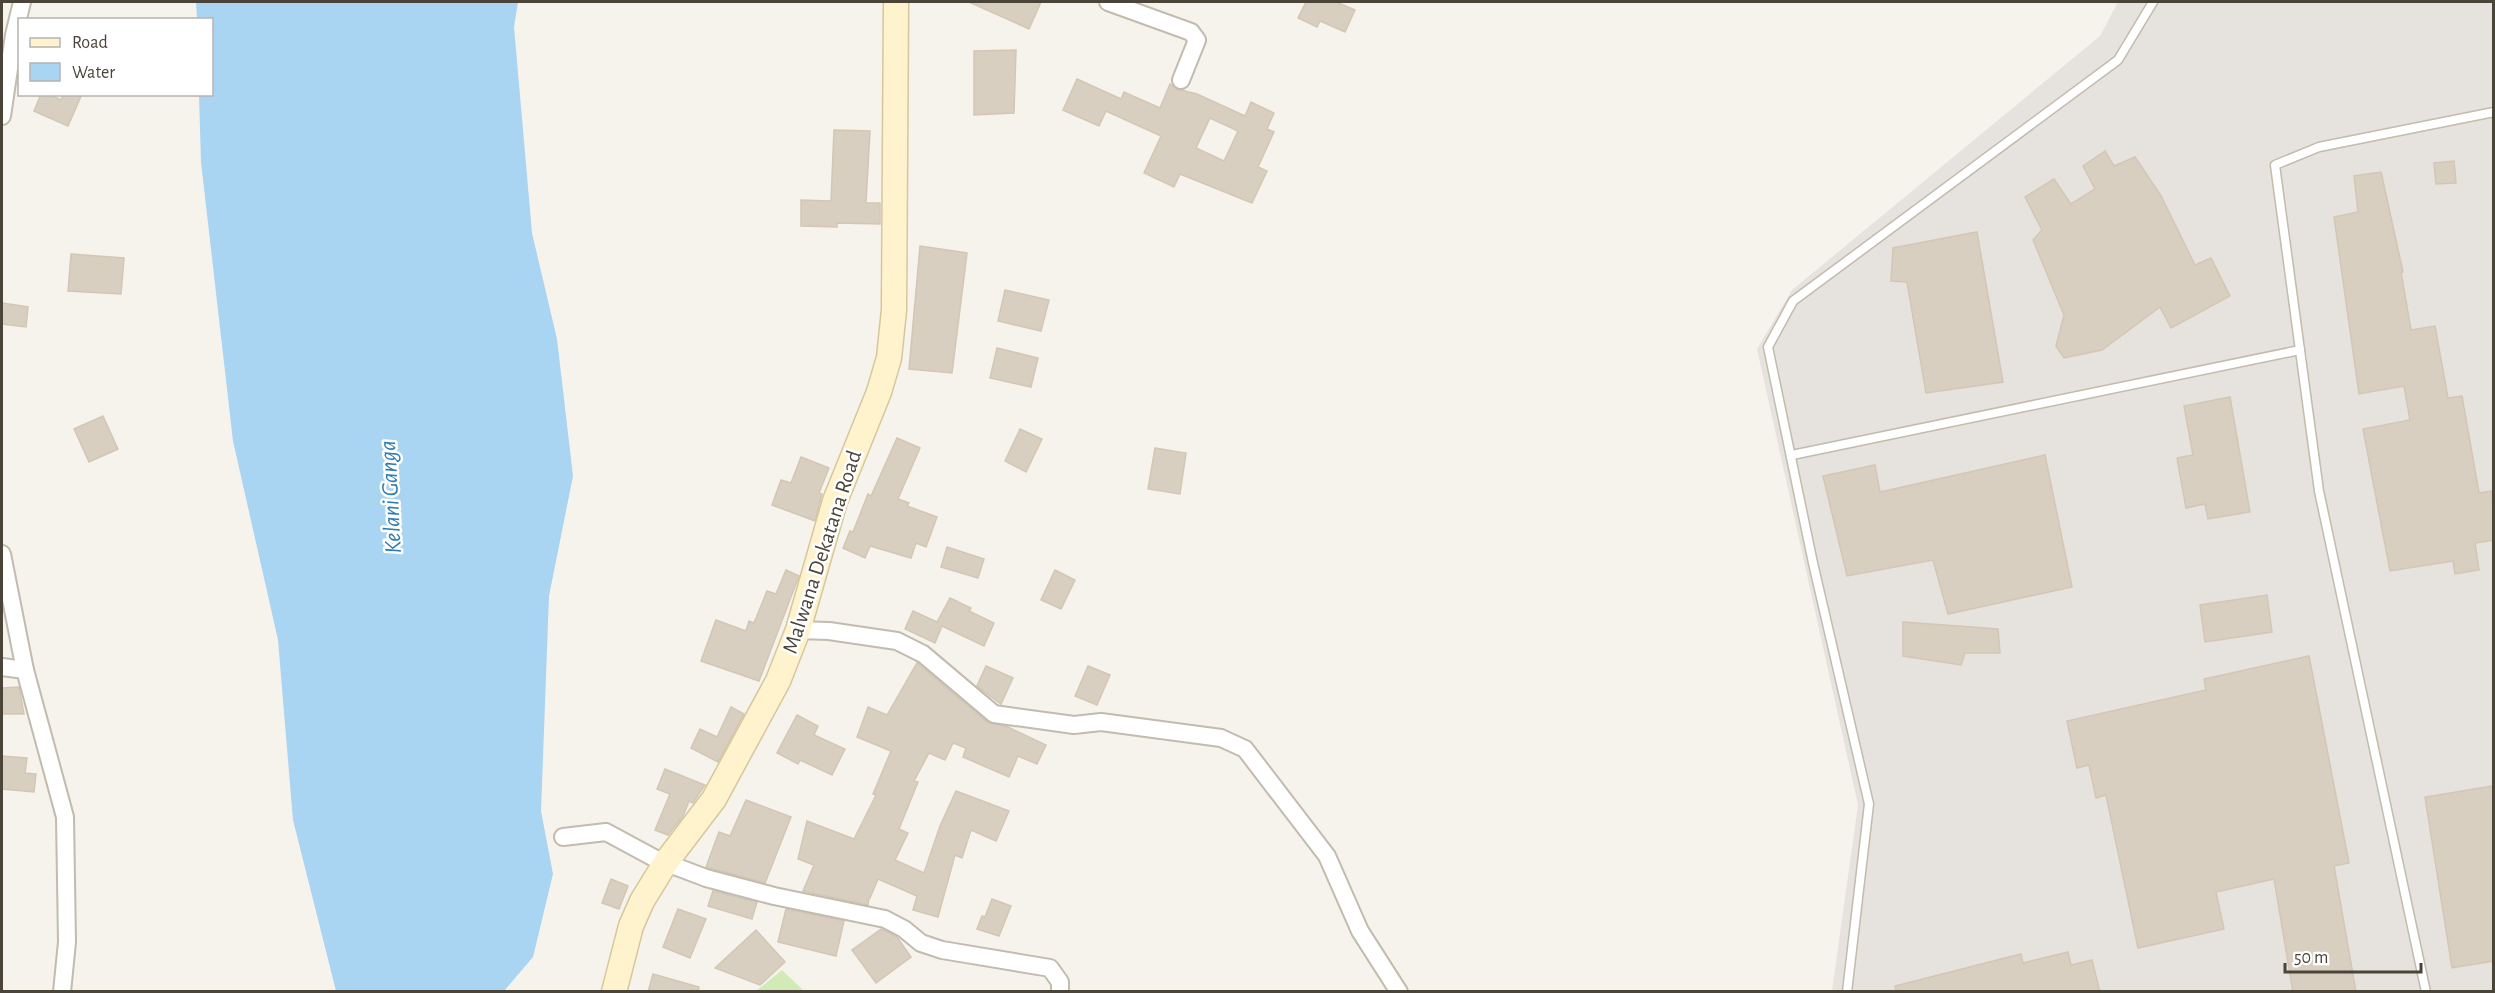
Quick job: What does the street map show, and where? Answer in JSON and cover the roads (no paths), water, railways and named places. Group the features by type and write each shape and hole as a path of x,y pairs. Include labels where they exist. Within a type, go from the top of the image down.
{"main road":[{"name":"Malwana Dekatana Road","path":"614,992 632,926 642,901 666,862 714,799 759,720 778,681 798,630 835,501 879,392 889,357 894,310 896,2"}],"street":[{"path":"18,18 22,2"},
{"path":"1108,2 1191,32 1197,40 1181,80"},
{"path":"2,116 18,18"},
{"path":"2,554 25,670 65,817 67,942 62,992"},
{"path":"798,630 829,631 897,641 923,654 994,714 1074,725 1101,722 1221,738 1245,749 1327,856 1360,931 1399,992"},
{"path":"2,667 25,670"},
{"path":"563,837 606,832 656,859 706,878 774,896 885,919 904,929 921,943 942,950 1050,968 1060,982 1060,992"}],"lane":[{"path":"1847,992 1869,804 1813,563 1768,347 1793,301 2118,60 2153,2"},
{"path":"2426,992 2319,491 2275,165 2319,147 2493,112"},
{"path":"1792,455 2300,350"}],"water":[{"name":"Kelani Ganga","path":"196,2 518,2 514,27 532,233 557,339 573,476 549,596 541,811 553,874 533,957 504,991 336,991 293,820 278,640 233,441 201,162 199,96 213,96 213,18 197,18"}]}
